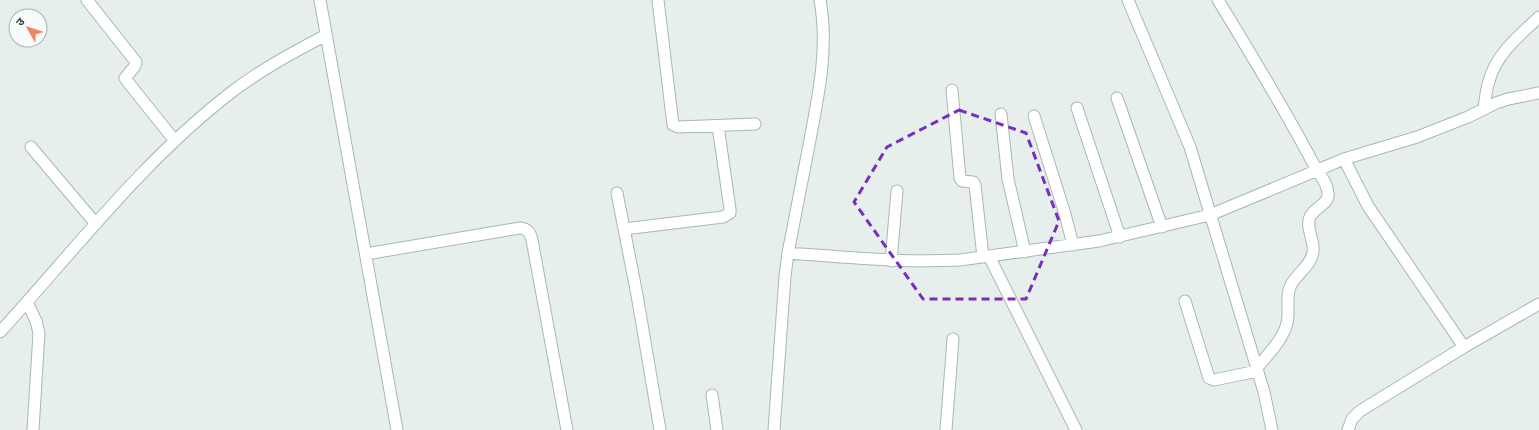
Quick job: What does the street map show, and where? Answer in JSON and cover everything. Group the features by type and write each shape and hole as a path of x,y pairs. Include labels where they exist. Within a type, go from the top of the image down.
{"street":[{"path":"87,0 136,62 135,66 125,78 175,141"},
{"path":"320,0 397,430"},
{"path":"658,0 673,125 678,127 755,124"},
{"path":"774,430 788,253 820,86 824,30 820,0"},
{"path":"1128,0 1190,147 1269,409 1272,430"},
{"path":"1185,301 1209,378 1214,380 1257,369 1284,331 1288,316 1289,290 1292,283 1313,254 1313,242 1309,221 1310,216 1326,201 1328,197 1327,186 1290,119 1218,0"},
{"path":"1484,109 1489,80 1500,57 1509,46 1539,17"},
{"path":"0,332 96,224 175,141 219,102 252,77 326,35"},
{"path":"952,90 960,178 962,181 973,182 975,185 986,257 1076,430"},
{"path":"788,253 891,260 940,261 1025,252 1120,236 1210,215 1344,159 1417,137 1508,99 1539,93"},
{"path":"1117,98 1162,227"},
{"path":"1078,108 1120,236"},
{"path":"1001,114 1008,179 1025,252"},
{"path":"1034,116 1073,245"},
{"path":"624,229 723,217 730,214 718,126"},
{"path":"31,147 96,224"},
{"path":"1344,159 1368,206 1464,346"},
{"path":"891,260 897,191"},
{"path":"617,193 660,430"},
{"path":"366,254 526,228 530,233 532,240 567,430"},
{"path":"27,302 36,321 39,333 33,430"},
{"path":"1348,430 1352,419 1360,411 1464,346 1539,304"},
{"path":"946,430 953,339"},
{"path":"712,395 717,430"}],"highlighted area":[{"path":"959,110 1026,133 1059,221 1026,299 923,299 854,202 887,147"}]}
